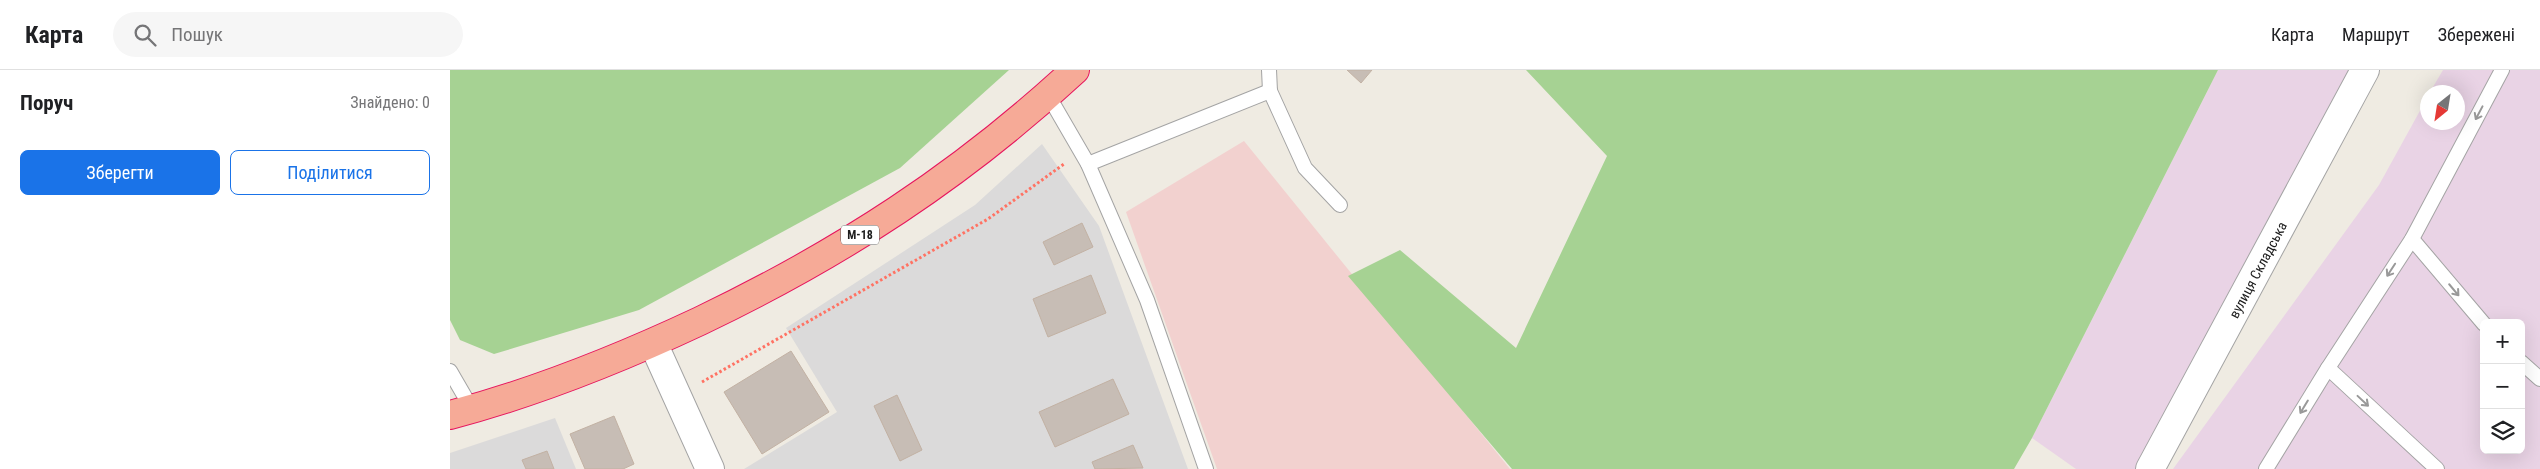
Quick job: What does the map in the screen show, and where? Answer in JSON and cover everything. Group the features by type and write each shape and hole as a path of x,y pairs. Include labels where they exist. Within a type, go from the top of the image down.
{"highway":[{"name":"М-18","path":"461,412 562,381 653,343 769,288 882,222 963,166 1048,95 1074,70"}],"street":[{"name":"вулиця Складська","path":"2150,469 2365,70"},
{"path":"653,343 710,469"}],"lane":[{"path":"1269,70 1270,91 1305,168 1340,205"},
{"path":"2266,469 2328,368 2412,239 2502,70"},
{"path":"1088,164 1270,91"},
{"path":"1048,95 1088,164 1147,300 1206,469"},
{"path":"2412,239 2480,319"},
{"path":"2523,364 2540,379"},
{"path":"2328,368 2436,469"},
{"path":"450,372 461,412"}],"path":[{"path":"677,396 988,219 1081,152"}],"shaded area":[{"path":"2218,70 2365,70 2150,469 2076,469 2032,438"},
{"path":"2443,70 2540,70 2540,469 2173,469 2379,185 2420,111 2420,130 2465,130 2465,85 2434,85"},
{"path":"1244,141 1510,469 1217,469 1126,212"},
{"path":"1042,144 1099,226 1188,469 744,469 837,412 786,328 975,205"},
{"path":"555,418 576,469 450,469 450,453"}],"green space":[{"path":"450,70 1009,70 900,168 639,310 494,354 460,340 450,320"},
{"path":"1526,70 2218,70 2032,438 2014,469 1512,469 1348,276 1400,250 1516,348 1607,156"}],"building":[{"path":"1347,70 1372,70 1361,83"},
{"path":"1082,223 1093,247 1054,265 1043,242"},
{"path":"1091,275 1106,313 1048,337 1033,299"},
{"path":"791,351 829,412 762,454 724,392"},
{"path":"1113,379 1129,414 1055,447 1039,412"},
{"path":"897,395 922,450 900,461 874,406"},
{"path":"614,416 634,464 623,469 585,469 570,434"},
{"path":"1133,445 1143,468 1095,469 1092,462"},
{"path":"547,451 554,469 526,469 522,460"}]}
